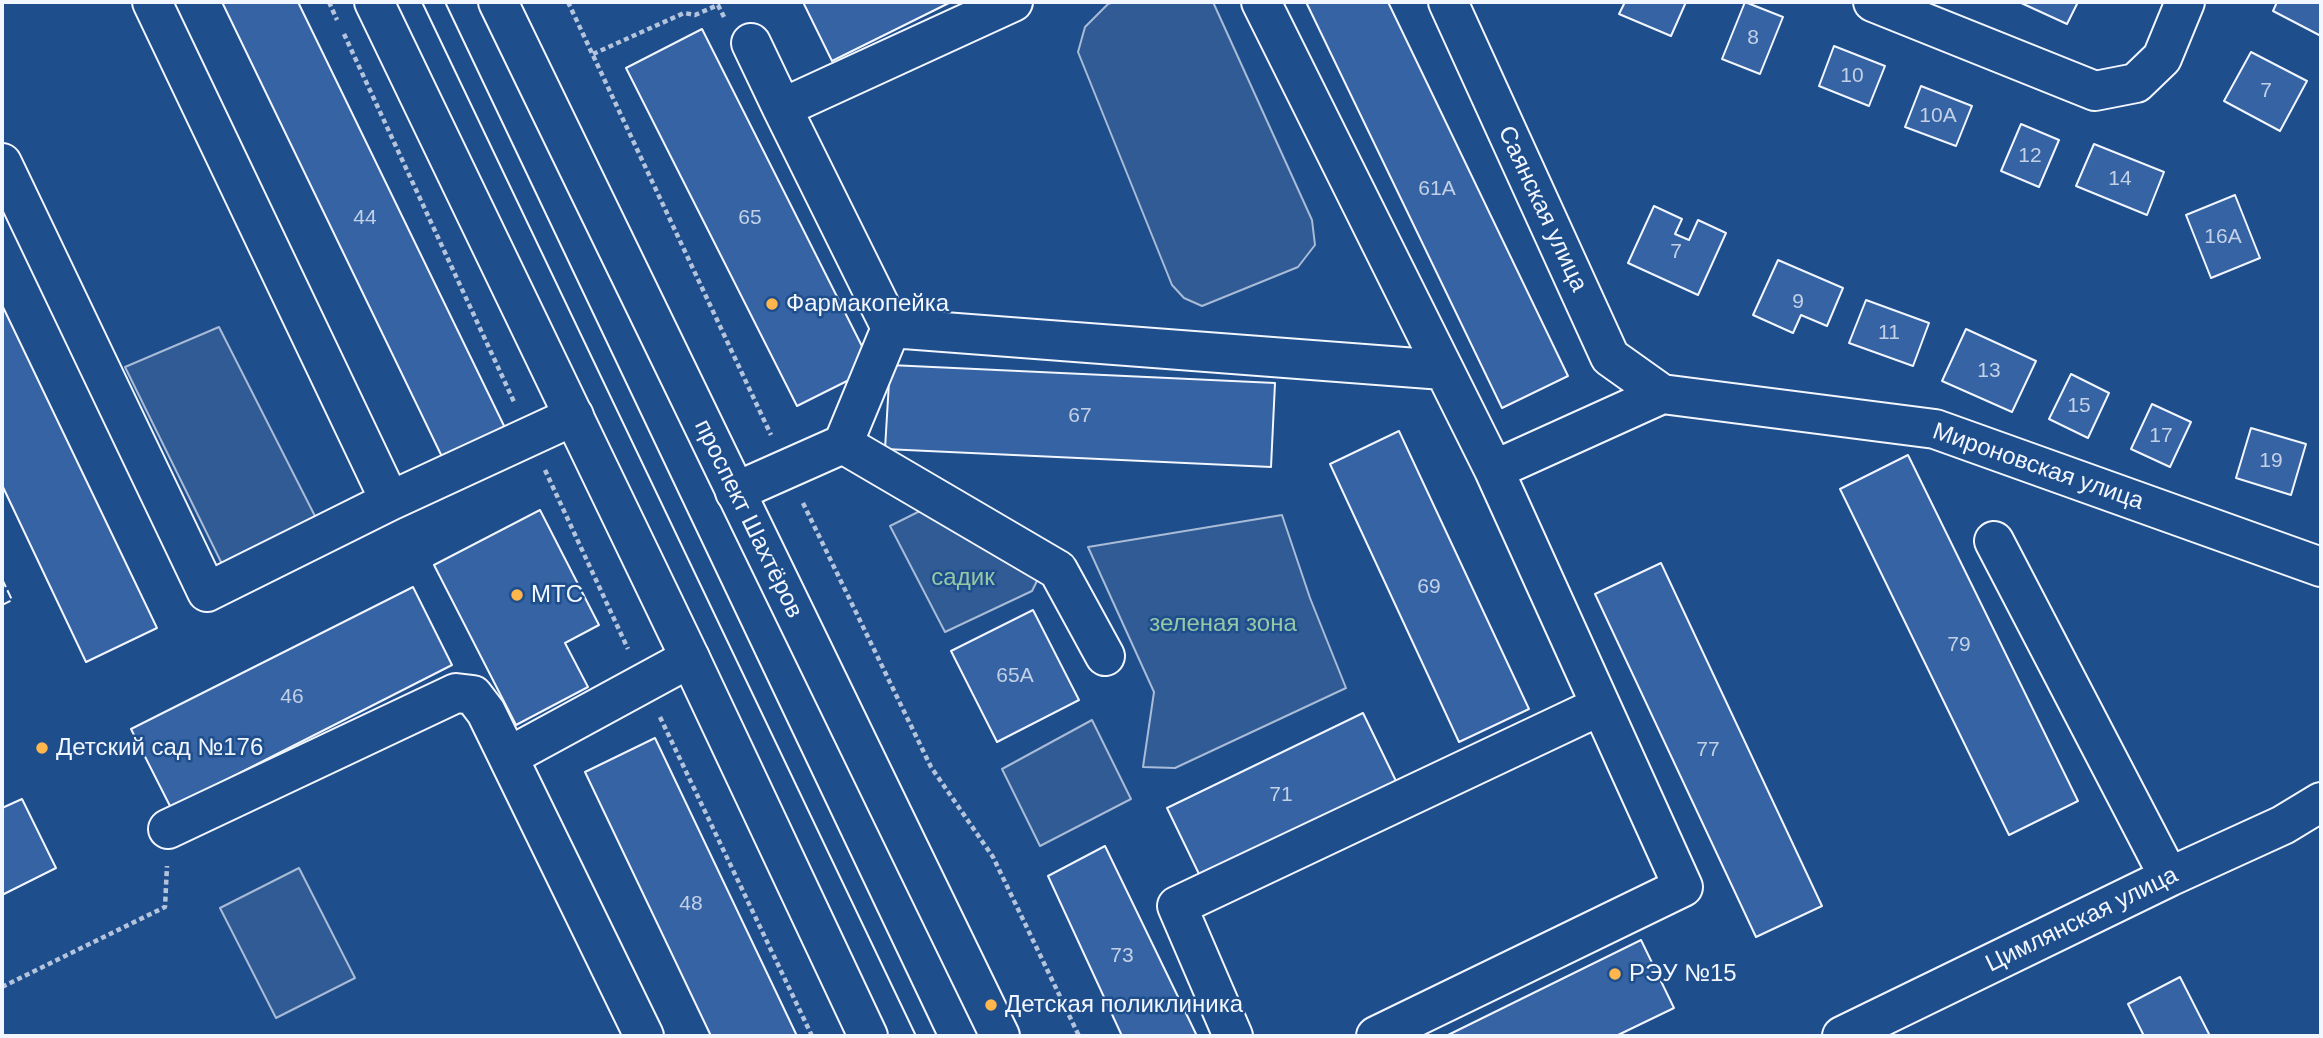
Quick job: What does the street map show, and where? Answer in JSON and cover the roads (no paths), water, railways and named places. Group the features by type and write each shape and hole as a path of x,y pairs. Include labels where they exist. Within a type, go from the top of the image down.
{"main road":[{"path":"152,2 390,501"},
{"path":"374,2 690,658 868,1036"},
{"name":"проспект Шахтёров","path":"498,2 1000,1036"},
{"path":"782,108 1013,2"},
{"path":"1261,2 1493,470 1683,887 1376,1036"},
{"name":"Саянская улица","path":"1448,2 1610,357 1662,394"},
{"path":"1873,2 2095,91 2136,83 2162,58 2185,2"},
{"path":"735,492 843,444 891,328 751,43"},
{"path":"2,163 207,592 390,501 574,416"},
{"path":"891,328 1443,370"},
{"path":"1493,470 1662,394"},
{"name":"Мироновская улица","path":"1662,394 1935,429 2321,567"},
{"path":"843,444 1058,570 1105,656"},
{"path":"1994,541 2169,877"},
{"path":"508,757 690,658"},
{"path":"168,829 456,693 473,695 486,712 644,1036"},
{"path":"1233,1036 1177,906 1600,705"},
{"name":"Цимлянская улица","path":"1842,1036 2169,877 2283,825 2321,802"}],"tram line":[{"path":"422,2 916,1036"},
{"path":"445,2 937,1036"}],"place":[{"name":"Фармакопейка","path":"772,304"},
{"name":"МТС","path":"517,595"},
{"name":"Детский сад №176","path":"42,748"},
{"name":"РЭУ №15","path":"1615,974"},
{"name":"Детская поликлиника","path":"991,1005"}],"park label":[{"name":"садик","path":"963,578"},
{"name":"зеленая зона","path":"1223,624"}]}
